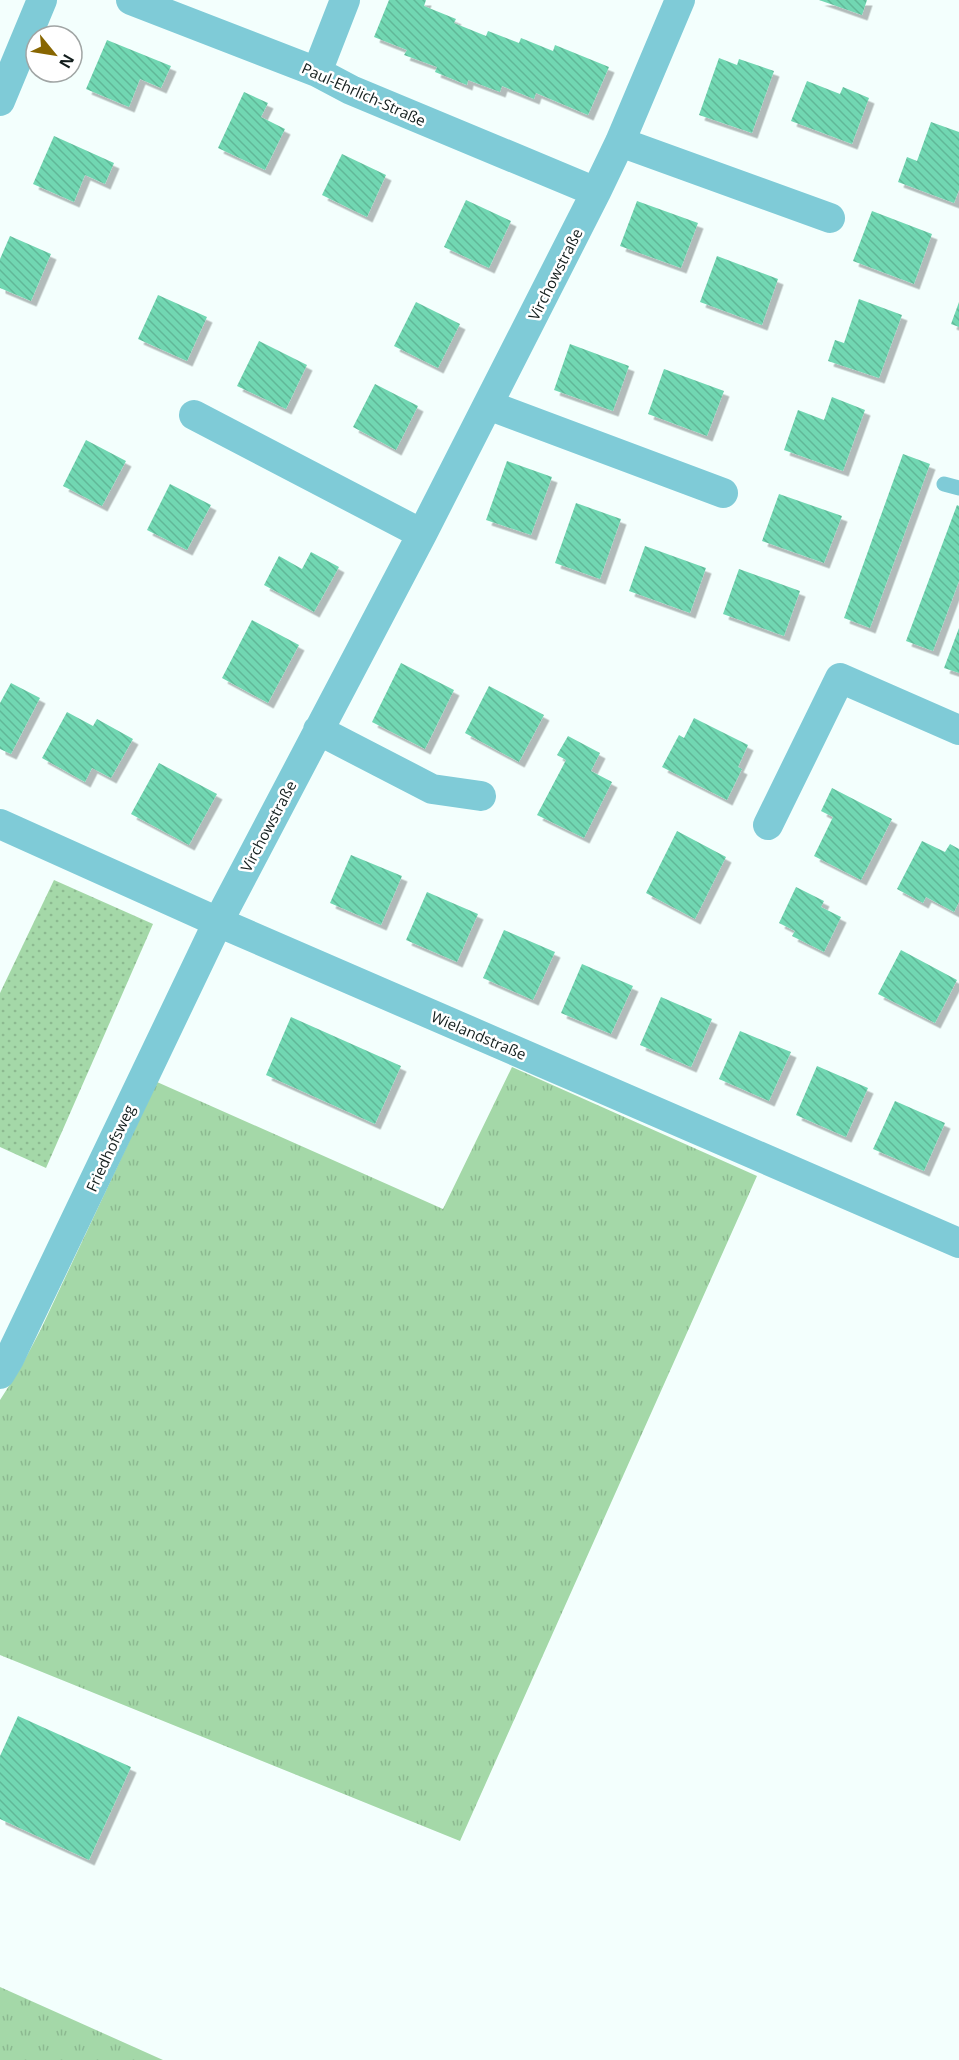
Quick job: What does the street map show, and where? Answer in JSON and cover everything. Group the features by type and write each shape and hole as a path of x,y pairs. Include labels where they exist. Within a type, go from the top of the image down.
{"street":[{"path":"0,101 42,0"},
{"name":"Paul-Ehrlich-Straße","path":"131,0 316,72 351,90 596,192"},
{"path":"316,72 345,0"},
{"name":"Virchowstraße","path":"218,922 423,534 596,192 620,142 680,0"},
{"path":"620,142 830,218"},
{"path":"488,405 723,493"},
{"path":"194,415 423,534"},
{"path":"768,825 840,678 959,730"},
{"path":"318,730 432,789 481,796"},
{"name":"Wielandstraße","path":"0,824 218,922 959,1243"},
{"name":"Friedhofsweg","path":"0,1374 218,922"}],"green space":[{"path":"54,880 153,924 46,1168 0,1147 0,993"},
{"path":"512,1067 757,1176 460,1841 0,1655 0,1400 41,1329 157,1082 443,1209"},
{"path":"0,1987 163,2060 0,2060"}],"building":[{"path":"389,0 426,0 424,6 456,19 454,23 486,36 488,31 519,43 521,38 553,51 555,45 609,67 588,115 536,93 534,99 502,86 500,92 468,80 467,85 435,72 437,67 404,55 407,50 374,37"},
{"path":"819,0 867,0 862,15"},
{"path":"107,40 171,66 161,88 140,79 129,107 86,89"},
{"path":"719,58 737,65 739,59 774,71 752,133 699,115"},
{"path":"807,81 840,94 843,87 869,98 852,144 791,121"},
{"path":"244,92 268,103 261,117 285,129 265,170 218,148"},
{"path":"931,122 959,132 959,190 954,203 898,182 907,157 917,161"},
{"path":"54,136 114,163 105,184 85,175 74,202 33,184"},
{"path":"342,154 386,175 367,217 322,195"},
{"path":"466,200 511,221 489,268 444,247"},
{"path":"637,201 698,223 681,268 620,246"},
{"path":"872,211 932,234 914,284 853,261"},
{"path":"10,236 51,254 31,301 0,288 0,259"},
{"path":"717,256 778,279 762,325 700,302"},
{"path":"158,295 207,317 187,361 138,339"},
{"path":"859,299 902,315 879,378 828,361 835,340 844,343"},
{"path":"416,302 460,324 438,368 394,346"},
{"path":"959,302 959,327 951,324"},
{"path":"259,341 307,365 286,409 237,386"},
{"path":"570,344 629,366 613,411 554,390"},
{"path":"664,369 724,391 707,436 648,414"},
{"path":"375,384 418,406 396,450 353,427"},
{"path":"832,397 865,410 843,471 784,450 798,410 824,420"},
{"path":"86,440 126,461 102,506 63,486"},
{"path":"903,454 930,464 870,628 844,618"},
{"path":"507,461 552,477 531,535 486,520"},
{"path":"170,484 211,505 187,550 147,530"},
{"path":"779,494 842,516 824,563 762,541"},
{"path":"576,503 621,519 600,579 555,563"},
{"path":"957,505 959,506 959,581 933,651 906,641"},
{"path":"645,546 706,568 690,613 629,591"},
{"path":"311,552 339,567 314,612 264,585 279,556 302,569"},
{"path":"739,569 800,591 784,636 723,614"},
{"path":"252,620 299,645 268,703 222,678"},
{"path":"959,628 959,673 944,668"},
{"path":"401,663 454,690 425,749 372,722"},
{"path":"11,683 40,698 11,754 0,749 0,703"},
{"path":"489,686 544,715 519,762 465,733"},
{"path":"67,712 93,726 97,719 133,739 111,778 92,768 85,782 42,758"},
{"path":"694,718 748,745 738,767 742,769 727,800 662,767 679,735 684,738"},
{"path":"568,736 600,753 591,771 612,782 584,838 537,815 566,760 557,755"},
{"path":"159,763 217,794 189,845 131,814"},
{"path":"832,788 892,819 861,880 814,856 833,817 821,811"},
{"path":"677,831 726,857 695,919 646,893"},
{"path":"922,841 945,852 950,844 959,849 959,902 954,912 926,897 923,903 897,889"},
{"path":"351,855 402,876 381,925 330,903"},
{"path":"796,887 824,901 821,907 841,917 824,952 792,936 795,931 779,923"},
{"path":"427,892 478,914 457,962 406,940"},
{"path":"504,930 555,952 533,1000 483,978"},
{"path":"901,950 957,980 935,1023 878,994"},
{"path":"582,964 633,986 611,1034 561,1013"},
{"path":"661,997 712,1019 691,1067 640,1045"},
{"path":"291,1017 401,1066 375,1124 266,1075"},
{"path":"740,1031 791,1052 769,1101 719,1079"},
{"path":"817,1066 868,1088 846,1137 796,1115"},
{"path":"895,1101 945,1123 924,1171 873,1149"},
{"path":"18,1716 131,1767 89,1860 0,1819 0,1756"}]}
